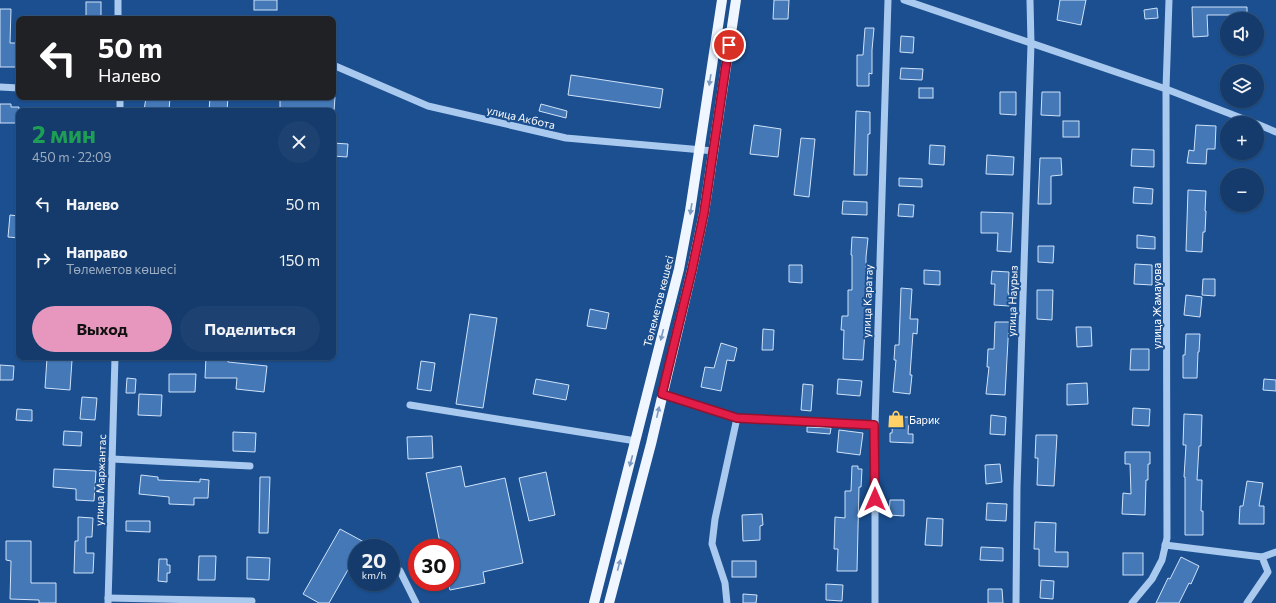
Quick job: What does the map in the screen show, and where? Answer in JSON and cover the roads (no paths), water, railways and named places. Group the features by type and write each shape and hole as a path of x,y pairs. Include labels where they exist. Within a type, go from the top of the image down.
{"main road":[{"name":"Төлеметов көшесі","path":"594,603 679,268 700,150 722,0"},
{"path":"609,603 692,270 704,213 736,0"}],"street":[{"path":"118,0 118,16"},
{"name":"улица Каратау","path":"875,603 874,425 888,0"},
{"path":"904,0 1166,89 1236,116"},
{"name":"улица Наурыз","path":"1016,603 1018,480 1031,44 1030,0"},
{"name":"улица Жамауова","path":"1132,603 1152,579 1162,560 1167,538 1166,89 1169,0"},
{"name":"улица Акбота","path":"336,66 428,106 566,138 714,151"},
{"path":"0,88 16,88"},
{"path":"1264,127 1276,132"},
{"name":"улица Маржантас","path":"108,600 115,360"},
{"path":"662,394 737,418 874,425"},
{"path":"410,405 636,441"},
{"path":"727,603 725,583 712,544 715,518 737,418"},
{"path":"112,460 250,466"},
{"path":"1165,545 1262,557 1276,552"},
{"path":"1247,603 1268,572 1262,557"},
{"path":"400,571 416,603"},
{"path":"108,600 252,601"}],"place":[{"name":"Барик","path":"896,419"}]}
